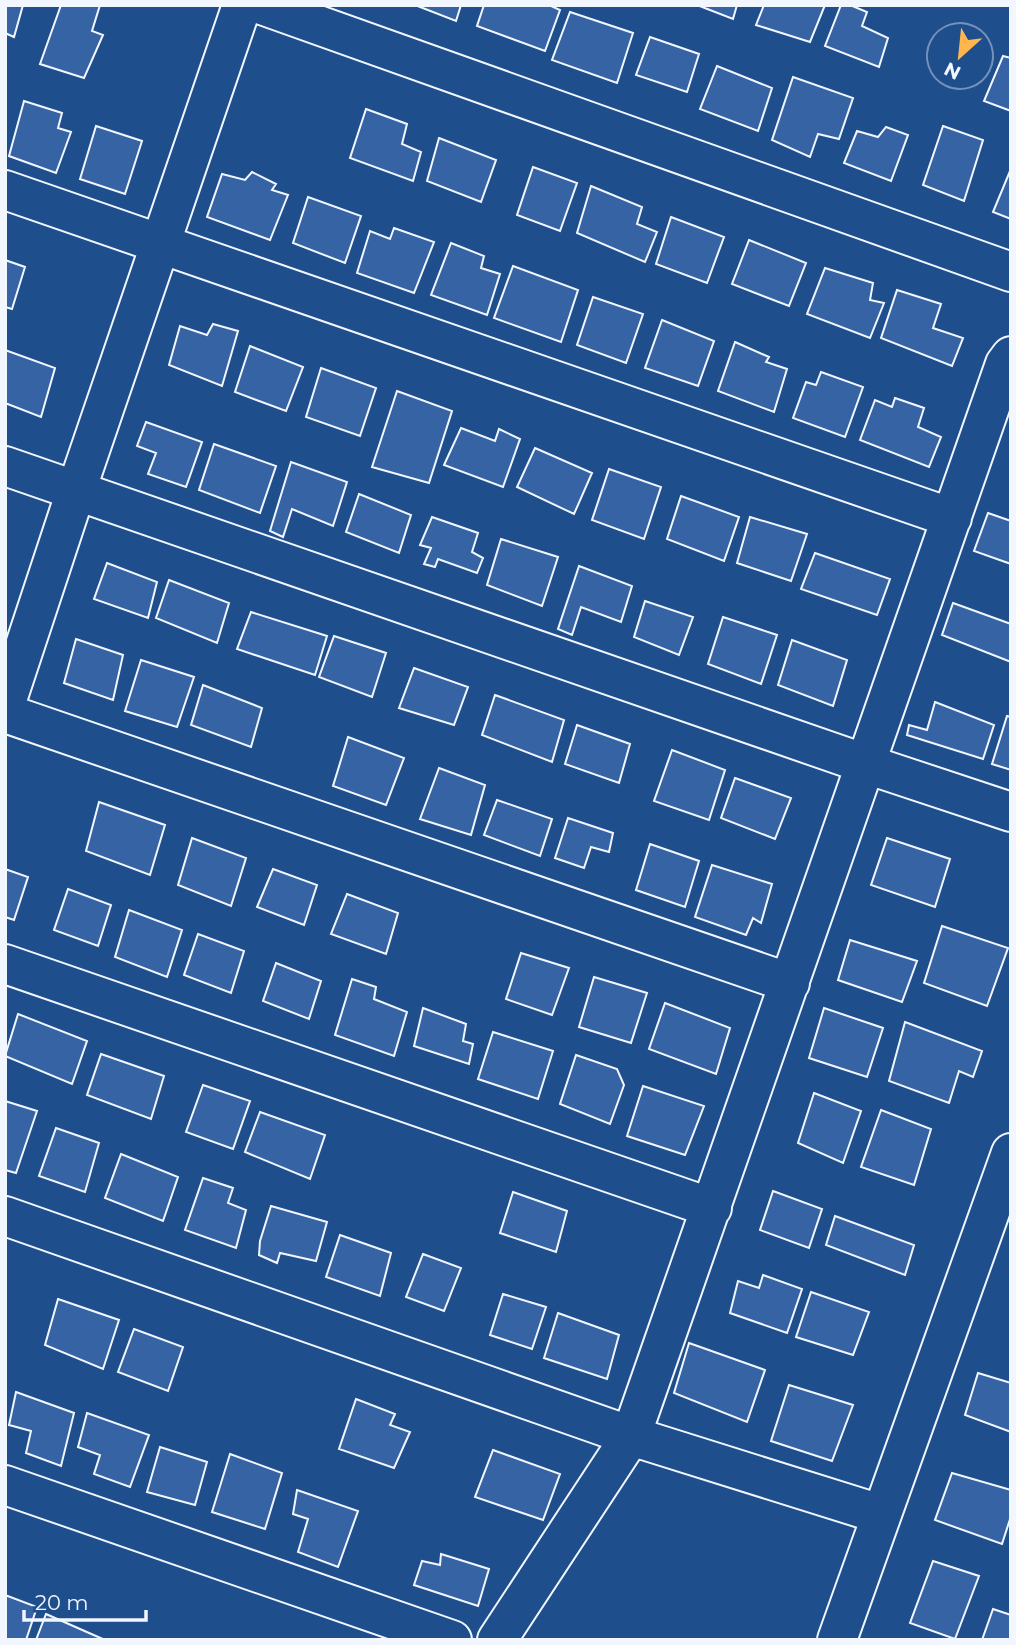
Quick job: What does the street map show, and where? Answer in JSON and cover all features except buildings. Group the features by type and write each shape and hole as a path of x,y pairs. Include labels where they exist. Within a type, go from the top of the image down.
{"street":[{"path":"5,706 242,5"},
{"path":"262,5 1011,272"},
{"path":"5,190 952,518"},
{"path":"498,1640 631,1436 1005,364 1011,356"},
{"path":"5,466 1011,812"},
{"path":"5,713 790,983"},
{"path":"5,964 712,1208"},
{"path":"837,1640 1011,1153"},
{"path":"5,1216 631,1436 880,1514"},
{"path":"5,1485 452,1640"}]}
